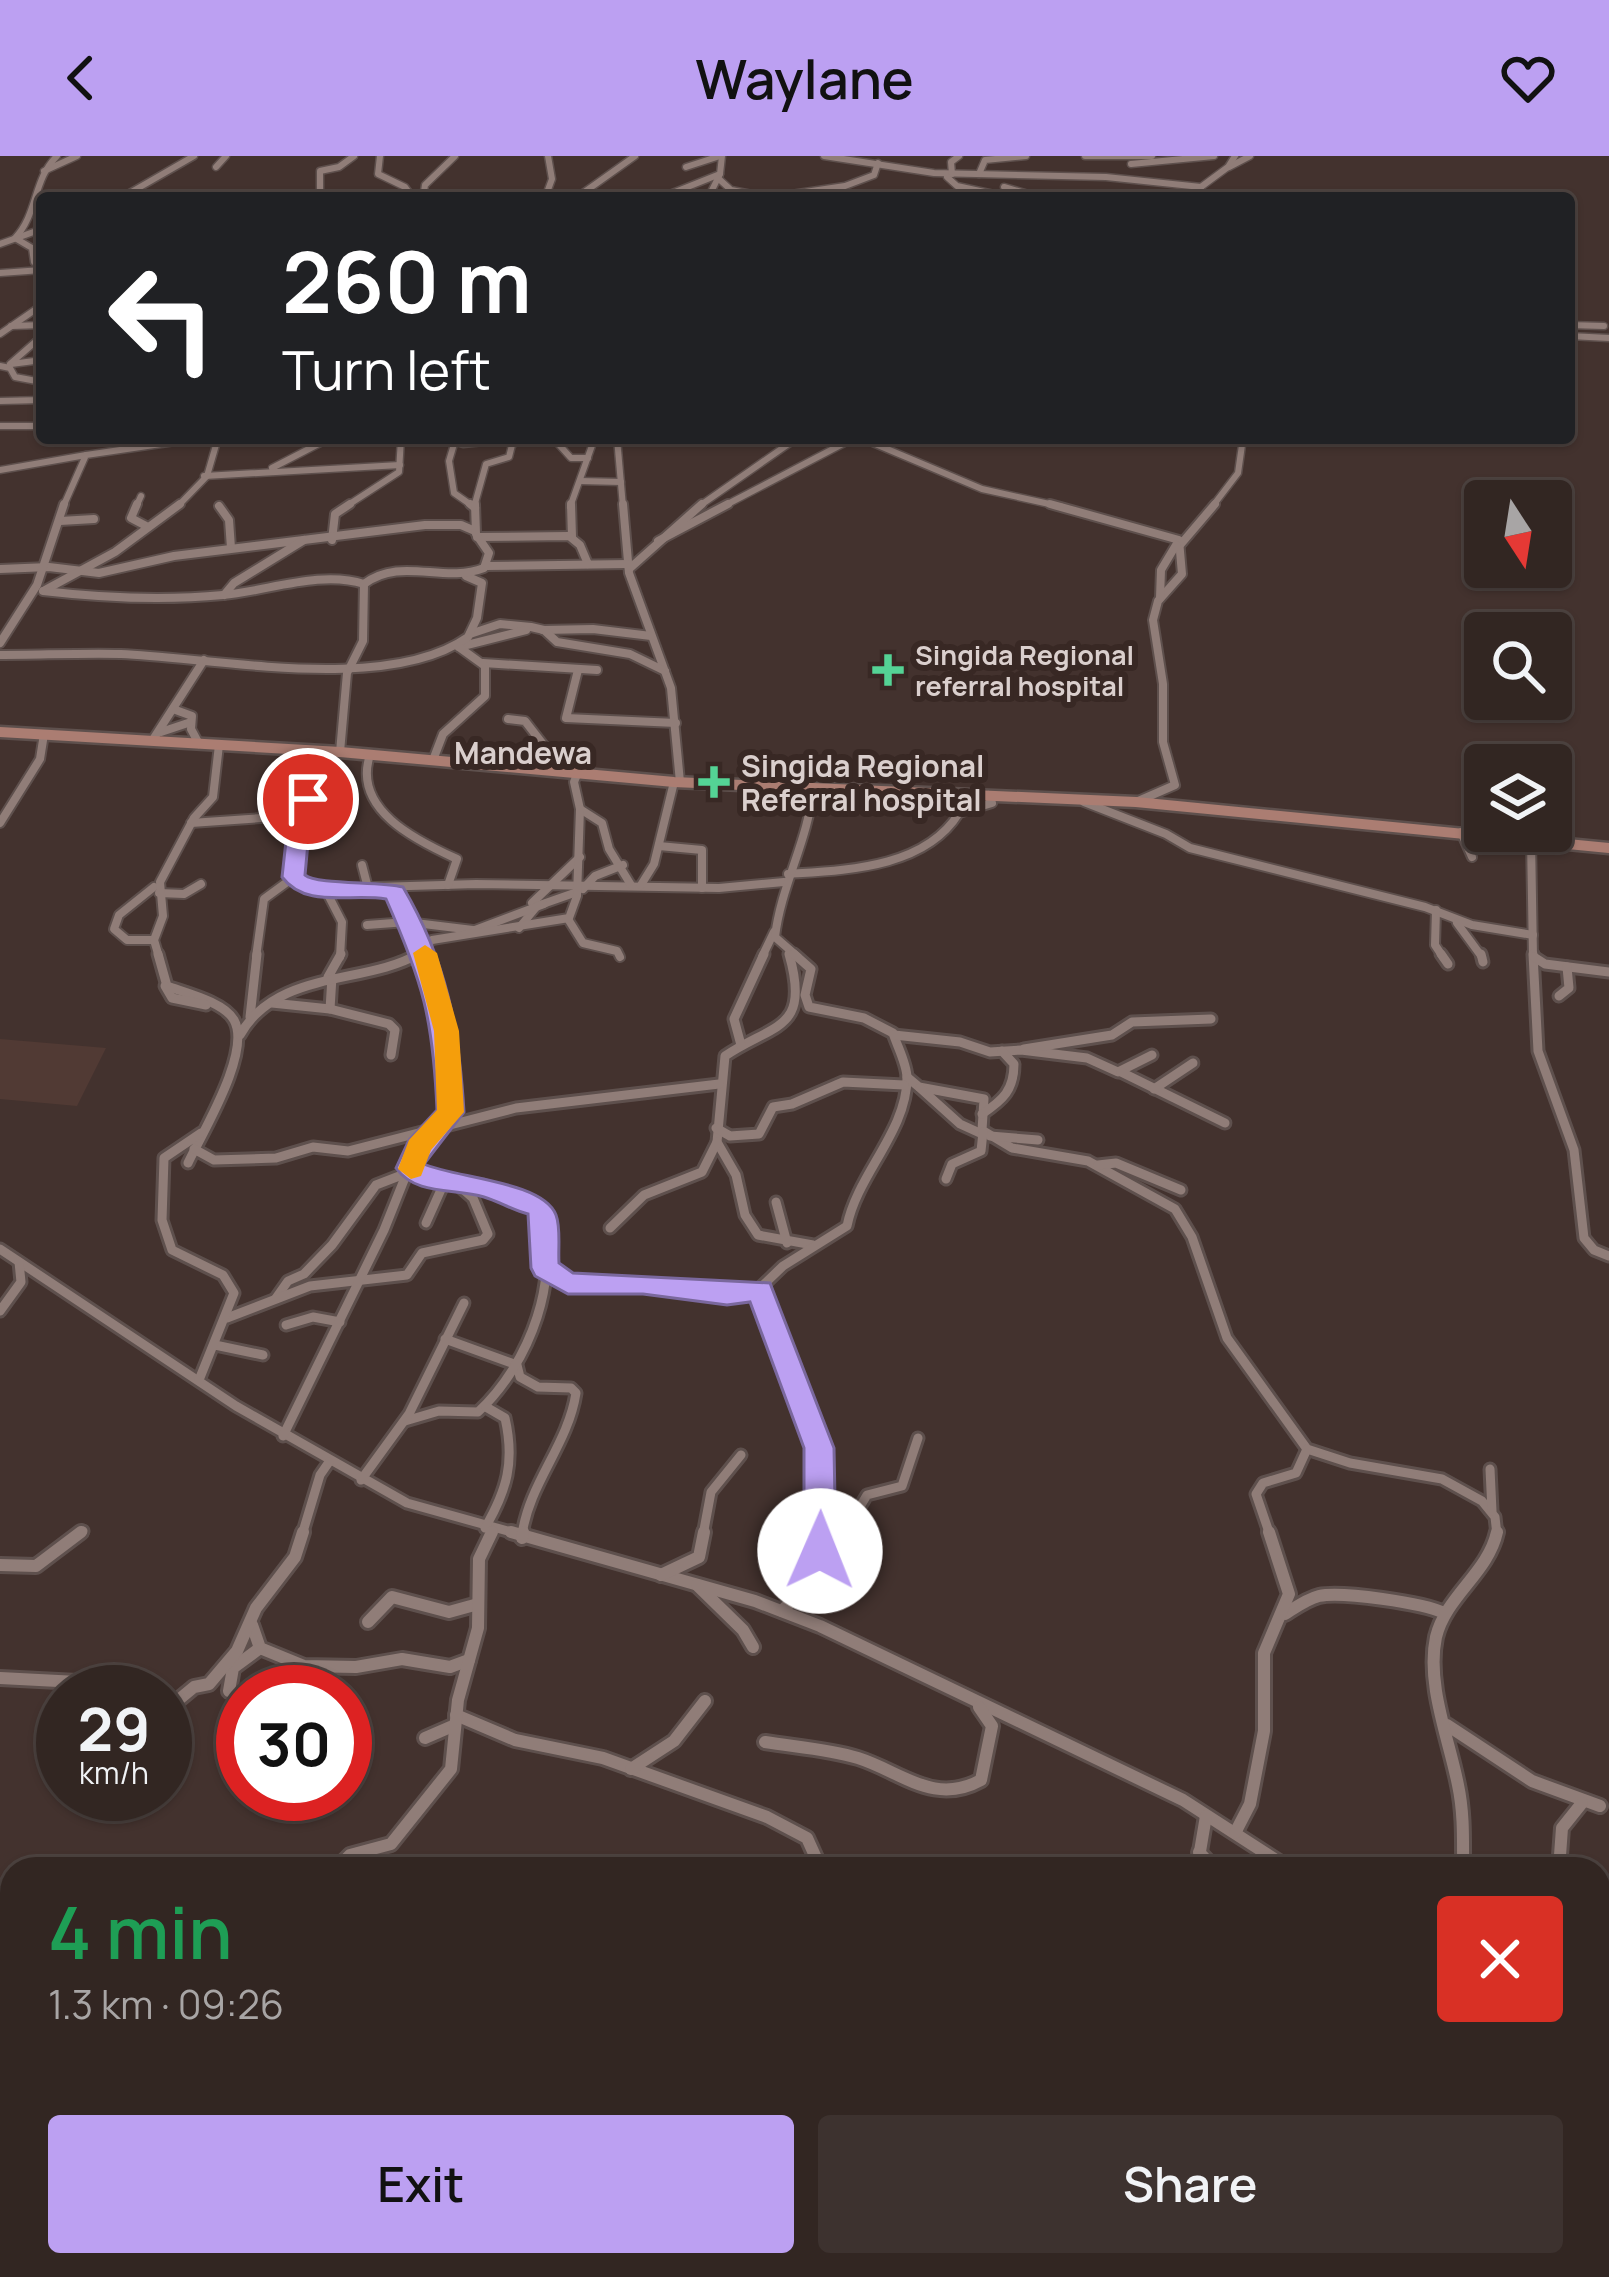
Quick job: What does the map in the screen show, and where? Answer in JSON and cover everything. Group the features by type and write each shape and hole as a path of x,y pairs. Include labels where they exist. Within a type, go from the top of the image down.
{"main road":[{"path":"0,732 154,737 677,782 1078,798 1464,832"},
{"path":"1572,844 1609,848"}],"street":[{"path":"38,192 43,171 57,156"},
{"path":"43,171 77,156"},
{"path":"132,192 192,156"},
{"path":"215,167 226,156"},
{"path":"307,170 339,167 354,156"},
{"path":"380,156 378,174 408,192"},
{"path":"424,192 425,185 455,156"},
{"path":"547,192 552,179 548,156"},
{"path":"584,192 635,156"},
{"path":"686,167 723,156 711,192"},
{"path":"824,156 950,174 1086,176 1201,187"},
{"path":"959,156 951,162 950,174 957,187 982,192"},
{"path":"979,175 985,160 1026,156"},
{"path":"1086,176 1092,173 1088,156 1152,156"},
{"path":"1124,156 1140,180"},
{"path":"1131,164 1214,156"},
{"path":"1228,167 1235,156"},
{"path":"1194,192 1250,156"},
{"path":"608,163 611,172"},
{"path":"802,192 850,184 875,174 878,163"},
{"path":"320,172 320,192"},
{"path":"720,177 731,190 740,192"},
{"path":"677,192 720,177"},
{"path":"1150,181 1181,192"},
{"path":"147,192 151,182"},
{"path":"1004,187 1021,192"},
{"path":"15,238 29,225 36,198"},
{"path":"0,244 36,231"},
{"path":"15,238 31,247 36,263"},
{"path":"0,273 36,268"},
{"path":"2,329 36,309"},
{"path":"1575,325 1604,326"},
{"path":"2,329 36,326"},
{"path":"1575,336 1609,338"},
{"path":"10,364 36,342"},
{"path":"22,363 24,353"},
{"path":"0,366 36,361"},
{"path":"0,366 10,368 18,378 36,381"},
{"path":"2,402 36,400"},
{"path":"0,426 36,426"},
{"path":"0,470 121,444"},
{"path":"0,643 38,592 105,559 186,498 216,458 217,444"},
{"path":"245,476 294,460 320,444"},
{"path":"332,540 335,514 398,473 400,444"},
{"path":"454,444 449,461 454,493 475,508"},
{"path":"488,561 476,534 475,508 486,464 508,457 513,444"},
{"path":"561,444 571,458 588,458"},
{"path":"588,565 572,537 570,507 593,444"},
{"path":"617,444 628,566 665,671 676,722 677,782 668,794 651,872 636,885"},
{"path":"488,561 628,566 687,515 788,444"},
{"path":"658,541 725,509 777,474 844,444"},
{"path":"871,444 982,490 1165,533 1179,548 1182,580 1160,598"},
{"path":"1136,802 1169,790 1176,778 1164,753 1163,688 1154,647 1161,570 1188,531 1230,492 1238,477 1242,444"},
{"path":"38,592 40,568 86,455"},
{"path":"204,476 400,465"},
{"path":"580,481 621,482"},
{"path":"141,496 130,518 148,527"},
{"path":"219,506 229,520 231,548"},
{"path":"60,521 94,519"},
{"path":"0,569 102,573 138,561 332,540 425,524 461,524 476,534 572,537"},
{"path":"466,575 525,538"},
{"path":"222,593 304,540"},
{"path":"443,573 458,564"},
{"path":"340,752 351,670 367,635 361,601 364,584 373,576 404,571 466,575 482,583 470,634"},
{"path":"38,592 97,594 121,601 315,581 355,579 364,584"},
{"path":"151,599 194,603"},
{"path":"458,646 470,634 504,623 544,630 557,642 630,654 665,671"},
{"path":"2,657 101,654 351,670 514,631 593,628 651,636"},
{"path":"433,760 440,737 467,709 483,701 487,671 458,646"},
{"path":"154,737 203,660"},
{"path":"481,663 597,670"},
{"path":"578,670 566,718 676,722"},
{"path":"173,709 192,716 199,744"},
{"path":"508,719 525,722 556,761 556,770"},
{"path":"154,737 191,722"},
{"path":"0,823 40,759 44,734"},
{"path":"154,940 128,940 114,929 119,914 156,890 191,823 213,797 219,745"},
{"path":"322,752 312,770 298,832 294,877 303,887 326,891 448,885 579,890 636,885 770,886 924,848 951,829 959,813 992,803 988,795"},
{"path":"370,755 364,765 368,792 398,826 457,859 448,885"},
{"path":"568,919 579,890 580,809 574,782 578,772"},
{"path":"741,1046 734,1019 774,932 785,882 811,812 813,788"},
{"path":"1078,798 1144,828 1172,834 1190,848 1436,910 1466,930 1483,962"},
{"path":"580,809 602,824 609,849 636,885"},
{"path":"191,823 305,815"},
{"path":"1461,832 1472,857"},
{"path":"659,846 702,850 702,888"},
{"path":"1531,852 1538,1051 1574,1150 1584,1238 1594,1250 1609,1256"},
{"path":"476,929 528,906 580,857"},
{"path":"362,865 368,888"},
{"path":"519,928 530,910 623,865"},
{"path":"237,1040 250,1017 257,973 254,952 264,899 294,877"},
{"path":"156,890 184,893 201,884"},
{"path":"156,890 163,916 154,940 172,998 206,1005 234,1018 237,1040 232,1073 188,1163"},
{"path":"283,1436 408,1170 424,1140 451,1112 446,1031 424,949 391,890"},
{"path":"326,891 337,904 344,944 342,960 329,977 330,1009"},
{"path":"528,906 544,904"},
{"path":"1436,910 1435,945 1448,964"},
{"path":"250,1017 329,977 414,958 432,940 568,919"},
{"path":"568,919 583,943 616,951 620,958"},
{"path":"1453,920 1533,935"},
{"path":"367,925 407,922 490,933"},
{"path":"774,932 789,954 798,988 793,1015 766,1036 725,1056 717,1142 733,1168 740,1202 758,1235 814,1245"},
{"path":"789,954 811,969 805,994 809,1007 864,1018 895,1035 1021,1050 1106,1036 1132,1022 1210,1018"},
{"path":"1534,957 1545,964 1609,972"},
{"path":"1559,996 1569,988 1568,967"},
{"path":"272,1003 330,1009 393,1025 391,1055"},
{"path":"545,1268 571,1284 643,1284 727,1294 760,1290 783,1266 848,1226 851,1206 896,1124 905,1081 895,1035"},
{"path":"1021,1050 1087,1058 1225,1123"},
{"path":"982,1114 1012,1091 1015,1064 1002,1051"},
{"path":"1121,1072 1152,1055"},
{"path":"1154,1089 1192,1063"},
{"path":"716,1128 735,1137 759,1134 772,1108 792,1107 808,1095 857,1078 905,1081 982,1097 981,1151 952,1164 946,1179"},
{"path":"194,1149 209,1159 276,1159 310,1147 342,1152 444,1124 586,1097 719,1084"},
{"path":"919,1087 960,1124 1005,1148 1097,1165 1116,1162 1181,1190"},
{"path":"199,1380 234,1298 229,1281 172,1250 161,1222 167,1182 161,1169 164,1158 201,1133"},
{"path":"984,1134 1039,1140"},
{"path":"610,1228 644,1195 702,1172 717,1142"},
{"path":"1097,1165 1181,1216 1193,1236 1195,1256 1222,1328 1262,1389 1295,1422 1307,1449 1296,1473 1263,1483 1256,1493 1287,1580 1283,1615 1264,1653 1264,1731 1250,1804 1235,1833"},
{"path":"226,1318 317,1285 406,1275 422,1253 486,1238 473,1198 450,1184 408,1170 380,1181 355,1208 332,1245 304,1274 288,1281 276,1298"},
{"path":"426,1223 450,1184"},
{"path":"405,1421 429,1412 467,1414 486,1407 517,1365 543,1302 540,1209 510,1200 494,1188 450,1184"},
{"path":"776,1202 788,1243"},
{"path":"0,1249 283,1436 417,1507 782,1611 1122,1769 1272,1857"},
{"path":"0,1311 21,1282 19,1262"},
{"path":"760,1290 819,1448 819,1542 824,1568"},
{"path":"361,1480 405,1421 464,1303"},
{"path":"286,1325 313,1317 340,1322"},
{"path":"445,1340 517,1365 525,1382 572,1388 576,1397 551,1462 527,1502 522,1538"},
{"path":"215,1346 263,1355"},
{"path":"349,1857 391,1844 449,1774 455,1720 478,1628 479,1559 503,1501 512,1449 505,1418 486,1407"},
{"path":"782,1611 824,1568 867,1495 902,1486 918,1438"},
{"path":"1307,1449 1456,1484 1492,1482"},
{"path":"661,1576 699,1557 711,1492 741,1455"},
{"path":"192,1689 212,1681 252,1625 256,1607 295,1557 320,1475 329,1462"},
{"path":"1463,1857 1462,1805 1435,1637 1444,1612 1497,1546 1490,1469"},
{"path":"1456,1484 1492,1513"},
{"path":"0,1565 36,1566 82,1531"},
{"path":"697,1585 743,1630 753,1647"},
{"path":"1283,1615 1304,1600 1332,1592 1373,1601 1425,1602 1444,1612"},
{"path":"368,1622 392,1598 449,1612 478,1604"},
{"path":"252,1625 260,1648 304,1666 356,1667 402,1658 450,1667 469,1660"},
{"path":"236,1665 260,1648"},
{"path":"0,1678 36,1680"},
{"path":"632,1769 674,1741 704,1701"},
{"path":"765,1742 854,1756 930,1791 954,1793 981,1780 986,1766 992,1726 976,1702"},
{"path":"425,1738 455,1720 515,1740 594,1756 689,1786 796,1831 812,1843 817,1857"},
{"path":"1446,1724 1503,1766 1577,1807 1604,1806"},
{"path":"1560,1857 1562,1828 1577,1807"},
{"path":"1198,1857 1206,1816"},
{"path":"1198,1852 1203,1857"},
{"path":"742,2277 828,2277"}],"shaded area":[{"path":"0,1039 106,1048 77,1106 0,1099"}],"slow traffic":[{"path":"411,1169 419,1147 451,1112 446,1031 425,953"}],"place":[{"name":"Singida Regional referral hospital","path":"888,670"},
{"name":"Singida Regional Referral hospital","path":"714,782"}],"district":[{"name":"Mandewa","path":"523,752"}],"route":[{"path":"308,799 298,832 294,877 303,887 318,891 359,887 395,892 434,979 446,1031 451,1112 424,1140 409,1168 439,1182 494,1188 510,1200 540,1209 545,1268 568,1284 643,1284 727,1294 760,1290 819,1448 820,1551"}]}
